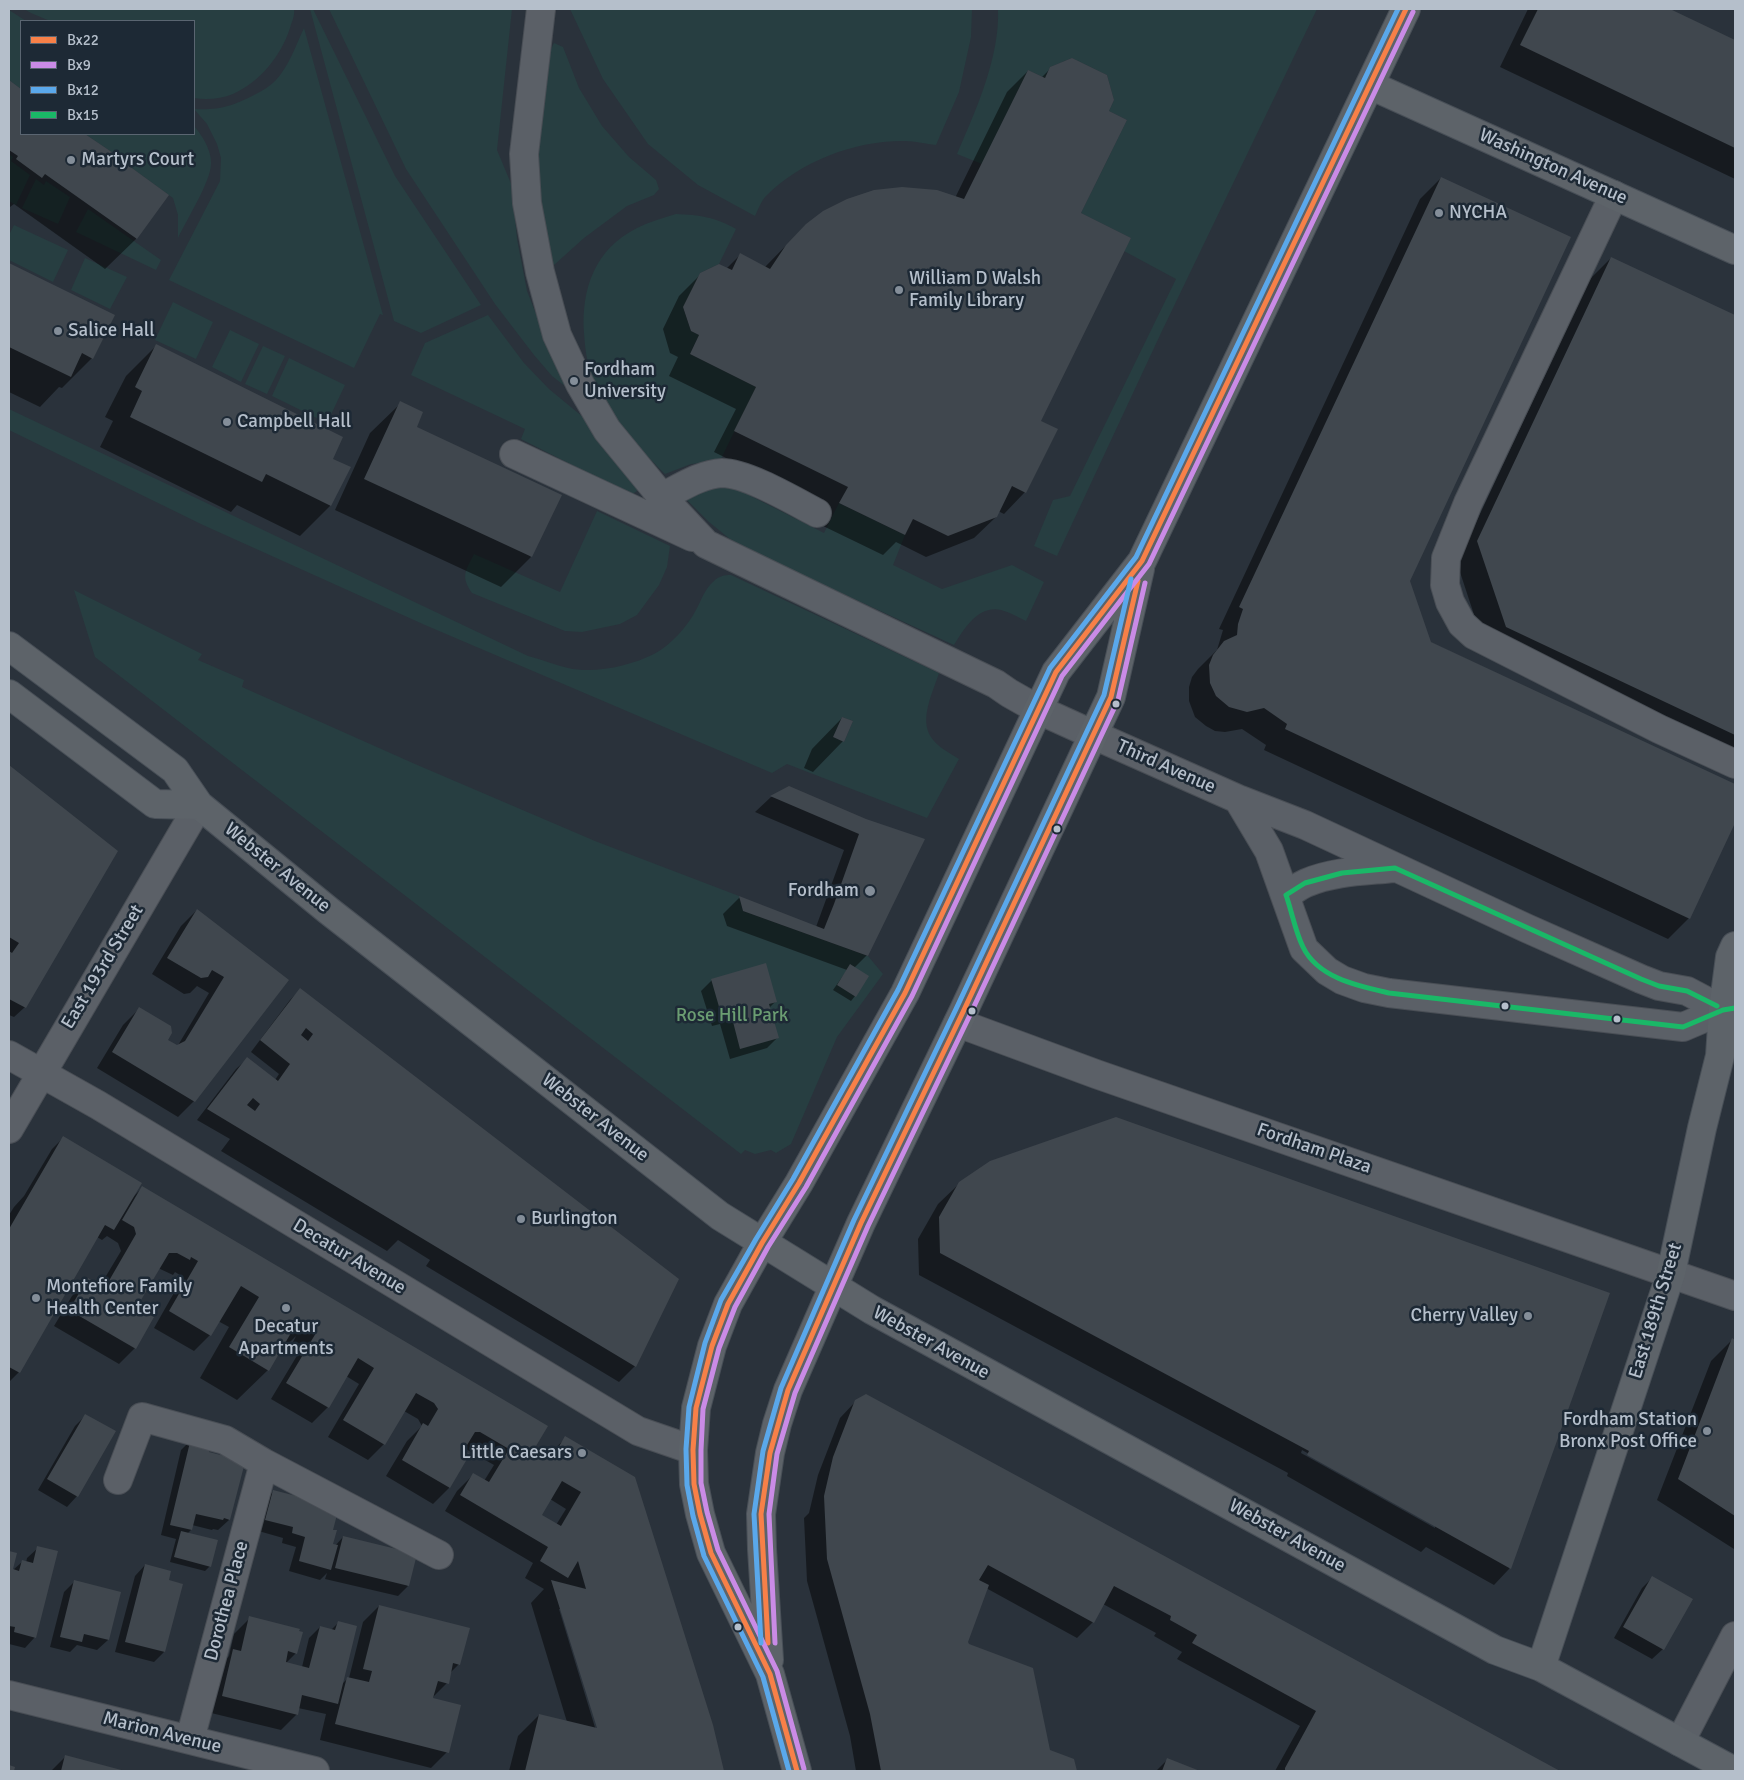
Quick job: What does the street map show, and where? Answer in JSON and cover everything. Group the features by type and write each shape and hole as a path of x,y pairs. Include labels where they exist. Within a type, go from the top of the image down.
{"main road":[{"path":"797,1771 770,1674 711,1553 694,1484 693,1450 696,1408 712,1346 728,1304 762,1243 799,1183 901,1000 1056,672 1142,561 1406,9"},
{"name":"Washington Avenue","path":"1370,85 1735,250"},
{"path":"770,1674 762,1549 762,1514 765,1483 777,1424 788,1390 860,1223 958,1023 1111,697 1142,561"},
{"name":"Webster Avenue","path":"9,646 175,770 199,805 329,911 720,1216 872,1310 1495,1650 1541,1667 1734,1771"},
{"path":"9,694 155,804 199,805"},
{"name":"East 189th Street","path":"1541,1667 1671,1273 1702,1128 1720,1056 1729,1009 1730,957 1735,946"}],"street":[{"path":"541,9 524,154 527,204 540,272 558,335 580,384 607,430 662,498 706,544"},
{"path":"1614,195 1468,503 1446,558 1445,585 1450,602 1462,624 1474,635 1659,729 1735,764"},
{"name":"Third Avenue","path":"514,454 996,684 1039,710 1238,799 1304,825 1641,979 1659,986 1687,991 1729,1009"},
{"path":"662,498 686,484 722,473 747,478 817,513"},
{"name":"Third Avenue","path":"1238,799 1270,851 1304,949 1326,971 1342,980 1364,988 1389,993 1683,1027 1729,1009"},
{"name":"East 193rd Street","path":"9,1130 41,1072 199,805"},
{"name":"Third Avenue","path":"1286,895 1304,883 1342,873 1396,868"},
{"name":"Fordham Plaza","path":"958,1023 1087,1071 1735,1296"},
{"name":"Decatur Avenue","path":"9,1056 41,1072 638,1431 693,1450"},
{"path":"118,1480 142,1416 225,1440 264,1463 438,1555"},
{"name":"Dorothea Place","path":"190,1739 264,1463"},
{"path":"1680,1742 1735,1636"},
{"name":"Marion Avenue","path":"9,1695 315,1771"}],"green space":[{"path":"24,9 294,9 290,28 281,48 261,75 252,83 233,94 219,98 203,99 195,98 195,20 48,20"},
{"path":"310,9 313,9 395,176 481,305 421,333 394,321"},
{"path":"329,9 512,9 497,150 512,186 517,239 527,291 547,342 570,390 552,376 495,304 406,169"},
{"path":"570,9 972,9 971,37 959,92 936,145 909,141 886,142 868,144 830,155 796,172 780,184 764,198 755,216 698,185 648,144 603,79"},
{"path":"998,9 1317,9 1161,333 1057,556 1034,546 1053,500 1070,496 1176,279 1124,251 1131,238 1081,213 1127,120 1109,111 1114,100 1107,75 1072,58 1050,67 1045,78 1028,70 982,164 957,154 979,101 991,64 998,27"},
{"path":"9,10 24,20 20,20 20,88 9,80"},
{"path":"304,28 383,315 380,314 354,368 169,280 220,181 221,158 217,144 207,124 195,109 211,109 231,105 254,95 276,80 292,55"},
{"path":"554,43 563,47 579,88 602,126 629,157 656,180 659,189 654,195 627,206 584,238 554,265 549,259 539,202 538,145 545,74"},
{"path":"195,127 200,134 210,154 210,171 203,190 178,238 178,215 173,198 125,163 125,161 86,135 195,135"},
{"path":"9,154 13,157 11,161 30,175 16,205 9,201"},
{"path":"36,179 44,185 46,181 70,197 58,224 22,208"},
{"path":"88,209 161,260 156,270 76,232"},
{"path":"676,214 707,217 736,229 719,264 700,273 683,307 691,331 699,335 690,354 756,387 720,461 691,464 665,474 626,432 601,398 593,379 586,353 584,317 588,286 601,259 611,247 637,228"},
{"path":"14,225 68,250 53,282 9,260 9,235"},
{"path":"85,258 127,277 110,309 71,290"},
{"path":"173,302 213,322 196,359 155,340"},
{"path":"488,315 524,363 549,389 583,417 636,484 637,491 631,495 521,439 525,429 411,375 425,343"},
{"path":"230,330 259,344 241,382 212,367"},
{"path":"263,346 285,356 267,394 245,384"},
{"path":"289,358 345,385 327,423 272,396"},
{"path":"9,409 528,656 568,668 589,670 612,668 654,654 672,641 683,629 711,584 720,577 731,575 939,673 928,705 926,722 931,737 937,744 959,759 927,818 787,764 772,773 425,625 203,525 9,430","holes":["842,717 853,721 844,742 833,737"]},
{"path":"723,487 739,490 824,533 839,503 905,535 893,565 942,589 1012,565 1044,582 1026,621 1001,610 985,611 967,626 954,645 774,562 730,539 709,522 687,500 700,492"},
{"path":"597,511 670,546 667,567 659,585 637,615 620,624 582,632 565,631 472,593 468,587 465,577 474,554 560,592"},
{"name":"Rose Hill Park","path":"74,590 202,654 198,660 244,680 242,687 595,841 739,896 743,911 868,956 883,974 837,1037 791,1144 776,1153 771,1150 755,1154 745,1150 741,1154 95,657"}],"building":[{"path":"1538,9 1670,9 1735,40 1735,148 1520,45"},
{"name":"William D Walsh Family Library","path":"1072,58 1107,75 1114,100 1109,111 1127,120 1081,213 1131,238 1041,421 1058,429 1026,493 1012,486 997,517 948,536 913,519 905,535 839,503 848,487 734,431 756,387 690,354 699,335 691,331 683,307 700,273 719,264 732,270 740,253 770,269 786,245 806,224 823,211 847,199 874,190 902,187 937,190 964,199 1028,70 1045,78 1050,67"},
{"name":"Martyrs Court","path":"9,80 20,88 20,135 86,135 125,161 125,163 169,195 137,239 45,174 42,178 16,159 18,156 9,150"},
{"path":"1441,177 1571,237 1410,581 1431,642 1735,784 1735,823 1690,919 1285,729 1287,724 1264,708 1247,712 1229,707 1216,696 1210,683 1209,665 1213,655 1224,641 1237,635 1243,609 1239,607"},
{"path":"1611,257 1735,315 1735,735 1506,627 1477,541"},
{"name":"Salice Hall","path":"9,263 115,315 93,359 82,353 71,377 9,347"},
{"name":"Campbell Hall","path":"156,344 343,437 333,459 351,467 331,506 266,474 262,482 130,417 142,391 135,387"},
{"name":"Campbell Hall","path":"400,401 423,412 417,427 562,495 532,557 364,479"},
{"path":"842,717 853,721 844,742 833,737"},
{"path":"9,765 118,851 26,1008 9,999 9,951 12,953 19,943 9,937"},
{"path":"789,786 866,819 925,839 868,956 743,911 739,896 824,929 834,904 859,834 770,796"},
{"path":"197,909 289,980 195,1102 112,1052 139,1007 171,1026 172,1033 168,1040 177,1045 185,1041 224,977 212,970 208,977 201,978 167,958"},
{"path":"766,963 777,1002 769,1004 779,1038 740,1049 731,1014 722,1017 711,979"},
{"path":"850,964 869,976 856,997 837,985"},
{"path":"300,988 679,1279 636,1367 207,1109 247,1057 278,1081 290,1064 260,1040","holes":["306,1028 313,1034 308,1041 301,1035","253,1098 260,1104 255,1111 247,1105"]},
{"path":"1116,1117 1610,1293 1511,1569 1307,1455 1309,1451 940,1253 939,1217 959,1182 990,1161"},
{"name":"Montefiore Family Health Center","path":"63,1136 142,1183 114,1230 105,1225 20,1373 9,1367 9,1229"},
{"path":"142,1186 548,1426 536,1446 553,1457 565,1436 635,1477 713,1725 724,1771 525,1771 539,1714 597,1728 551,1580 586,1589 578,1561 568,1578 540,1561 548,1547 460,1495 473,1473 489,1482 509,1449 480,1432 475,1432 464,1450 470,1454 450,1488 402,1460 423,1423 428,1426 438,1409 434,1403 416,1393 385,1445 343,1420 374,1368 358,1358 329,1408 286,1383 316,1333 307,1328 309,1325 299,1319 269,1371 229,1347 259,1297 241,1286 211,1336 169,1311 198,1261 191,1257 190,1260 177,1253 169,1253 138,1305 154,1317 136,1349 69,1310 88,1278 99,1285 107,1284 110,1279 136,1234 134,1227 122,1220","holes":["562,1481 581,1492 561,1526 542,1515"]},
{"path":"1732,1338 1735,1340 1735,1516 1678,1479"},
{"path":"866,1394 1560,1771 1285,1771 1316,1711 1192,1643 1197,1635 1170,1620 1171,1616 1114,1586 1094,1623 988,1565 979,1580 989,1585 968,1642 1033,1668 1050,1750 1074,1759 1077,1771 881,1771 870,1714 827,1559 824,1496 833,1457 855,1400"},
{"path":"85,1414 116,1431 78,1497 47,1479"},
{"path":"191,1438 211,1444 209,1452 240,1460 244,1466 230,1520 196,1514 192,1530 170,1525"},
{"path":"273,1490 339,1507 333,1530 337,1530 333,1544 338,1545 331,1570 299,1561 305,1537 292,1533 293,1527 265,1520"},
{"path":"181,1531 218,1540 211,1567 174,1557"},
{"path":"343,1536 417,1554 409,1586 335,1568"},
{"path":"37,1546 58,1551 36,1638 14,1632 15,1627 9,1626 9,1551 17,1553 13,1569 19,1571 22,1560 33,1563"},
{"path":"145,1564 171,1571 169,1580 183,1584 165,1652 125,1642"},
{"path":"1652,1576 1693,1599 1664,1650 1623,1627"},
{"path":"74,1580 121,1592 109,1640 84,1634 82,1642 60,1637"},
{"path":"379,1605 470,1628 460,1665 453,1663 449,1684 438,1681 433,1698 461,1705 449,1753 335,1724 347,1677 369,1682 372,1671 363,1669"},
{"path":"249,1616 300,1629 299,1631 303,1632 297,1654 288,1651 286,1662 309,1668 320,1626 335,1630 338,1621 357,1626 338,1704 302,1695 298,1715 222,1696 233,1649 241,1651"},
{"path":"65,1755 125,1771 61,1771"},
{"path":"1167,1758 1200,1771 1162,1771"},
{"path":"9,1765 15,1767 14,1771 9,1771"}],"transit line":[{"name":"Bx12","path":"789,1771 763,1677 704,1556 693,1516 687,1485 686,1449 689,1407 705,1343 721,1300 793,1179 898,990 1050,668 1136,557 1398,9"},
{"name":"Bx22","path":"797,1771 770,1674 711,1553 700,1514 694,1484 693,1450 696,1408 712,1346 728,1304 762,1243 799,1183 905,993 1056,672 1142,561 1406,9"},
{"name":"Bx9","path":"804,1769 777,1671 718,1550 701,1483 703,1409 719,1348 735,1307 768,1247 806,1187 912,996 1062,676 1149,564 1413,12"},
{"name":"Bx12","path":"761,1643 754,1514 763,1451 781,1388 854,1220 1104,695 1131,579"},
{"name":"Bx22","path":"768,1643 761,1514 770,1453 788,1390 861,1223 963,1012 1111,697 1138,581"},
{"name":"Bx9","path":"775,1643 769,1514 777,1454 795,1393 868,1226 970,1015 1118,700 1145,583"},
{"name":"Bx15","path":"1286,895 1305,883 1342,873 1395,868 1641,979 1659,986 1687,991 1717,1006"},
{"name":"Bx15","path":"1286,895 1300,941 1310,958 1329,973 1352,984 1389,993 1683,1027 1723,1010 1735,1008"}],"place":[{"name":"Martyrs Court","path":"71,160"},
{"name":"NYCHA","path":"1439,213"},
{"name":"William D Walsh Family Library","path":"899,290"},
{"name":"Salice Hall","path":"58,331"},
{"name":"Fordham University","path":"574,381"},
{"name":"Campbell Hall","path":"227,422"},
{"name":"Fordham","path":"870,891"},
{"name":"Burlington","path":"521,1219"},
{"name":"Montefiore Family Health Center","path":"36,1298"},
{"name":"Decatur Apartments","path":"286,1308"},
{"name":"Cherry Valley","path":"1528,1316"},
{"name":"Fordham Station Bronx Post Office","path":"1707,1431"},
{"name":"Little Caesars","path":"582,1453"}]}
